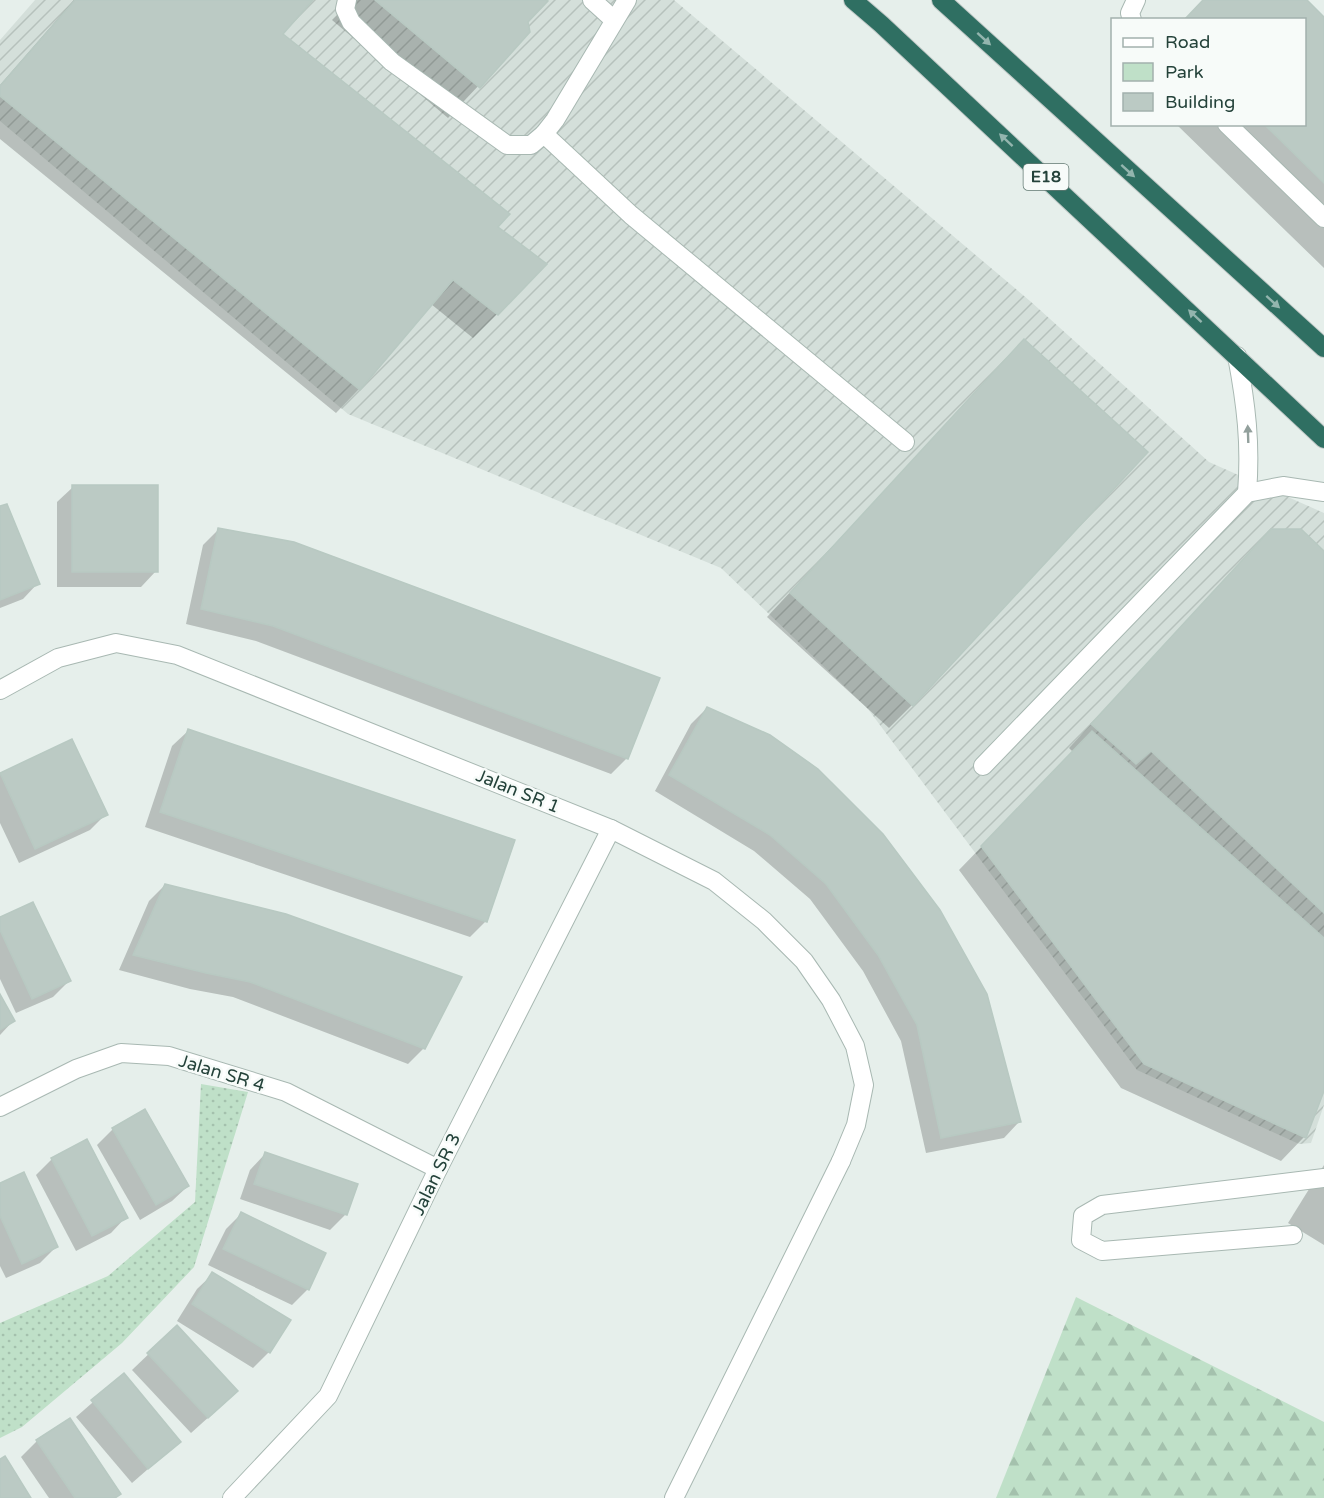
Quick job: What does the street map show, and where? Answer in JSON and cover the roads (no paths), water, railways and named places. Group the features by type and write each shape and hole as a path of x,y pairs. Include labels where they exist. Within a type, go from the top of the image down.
{"highway":[{"name":"E18","path":"853,0 1324,439"},
{"path":"941,0 1324,348"}],"street":[{"path":"347,0 345,9 351,22 392,62 507,146 531,146 544,134 555,120 627,0"},
{"path":"592,0 614,20"},
{"path":"1131,18 1130,13 1136,0"},
{"path":"1229,126 1324,218"},
{"path":"544,134 631,215 905,442"},
{"path":"1237,356 1247,412 1249,465 1247,493"},
{"path":"983,766 1247,493 1283,486 1324,492"},
{"name":"Jalan SR 1","path":"0,690 58,658 116,643 177,655 611,829 714,881 764,921 804,961 831,1000 855,1046 864,1085 856,1125 841,1161 674,1498"},
{"name":"Jalan SR 3","path":"232,1498 328,1396 438,1169 611,829"},
{"name":"Jalan SR 4","path":"0,1107 76,1069 121,1053 169,1056 286,1092 438,1169"},
{"path":"1293,1234 1102,1251 1081,1240 1083,1216 1102,1205 1324,1178"}]}
